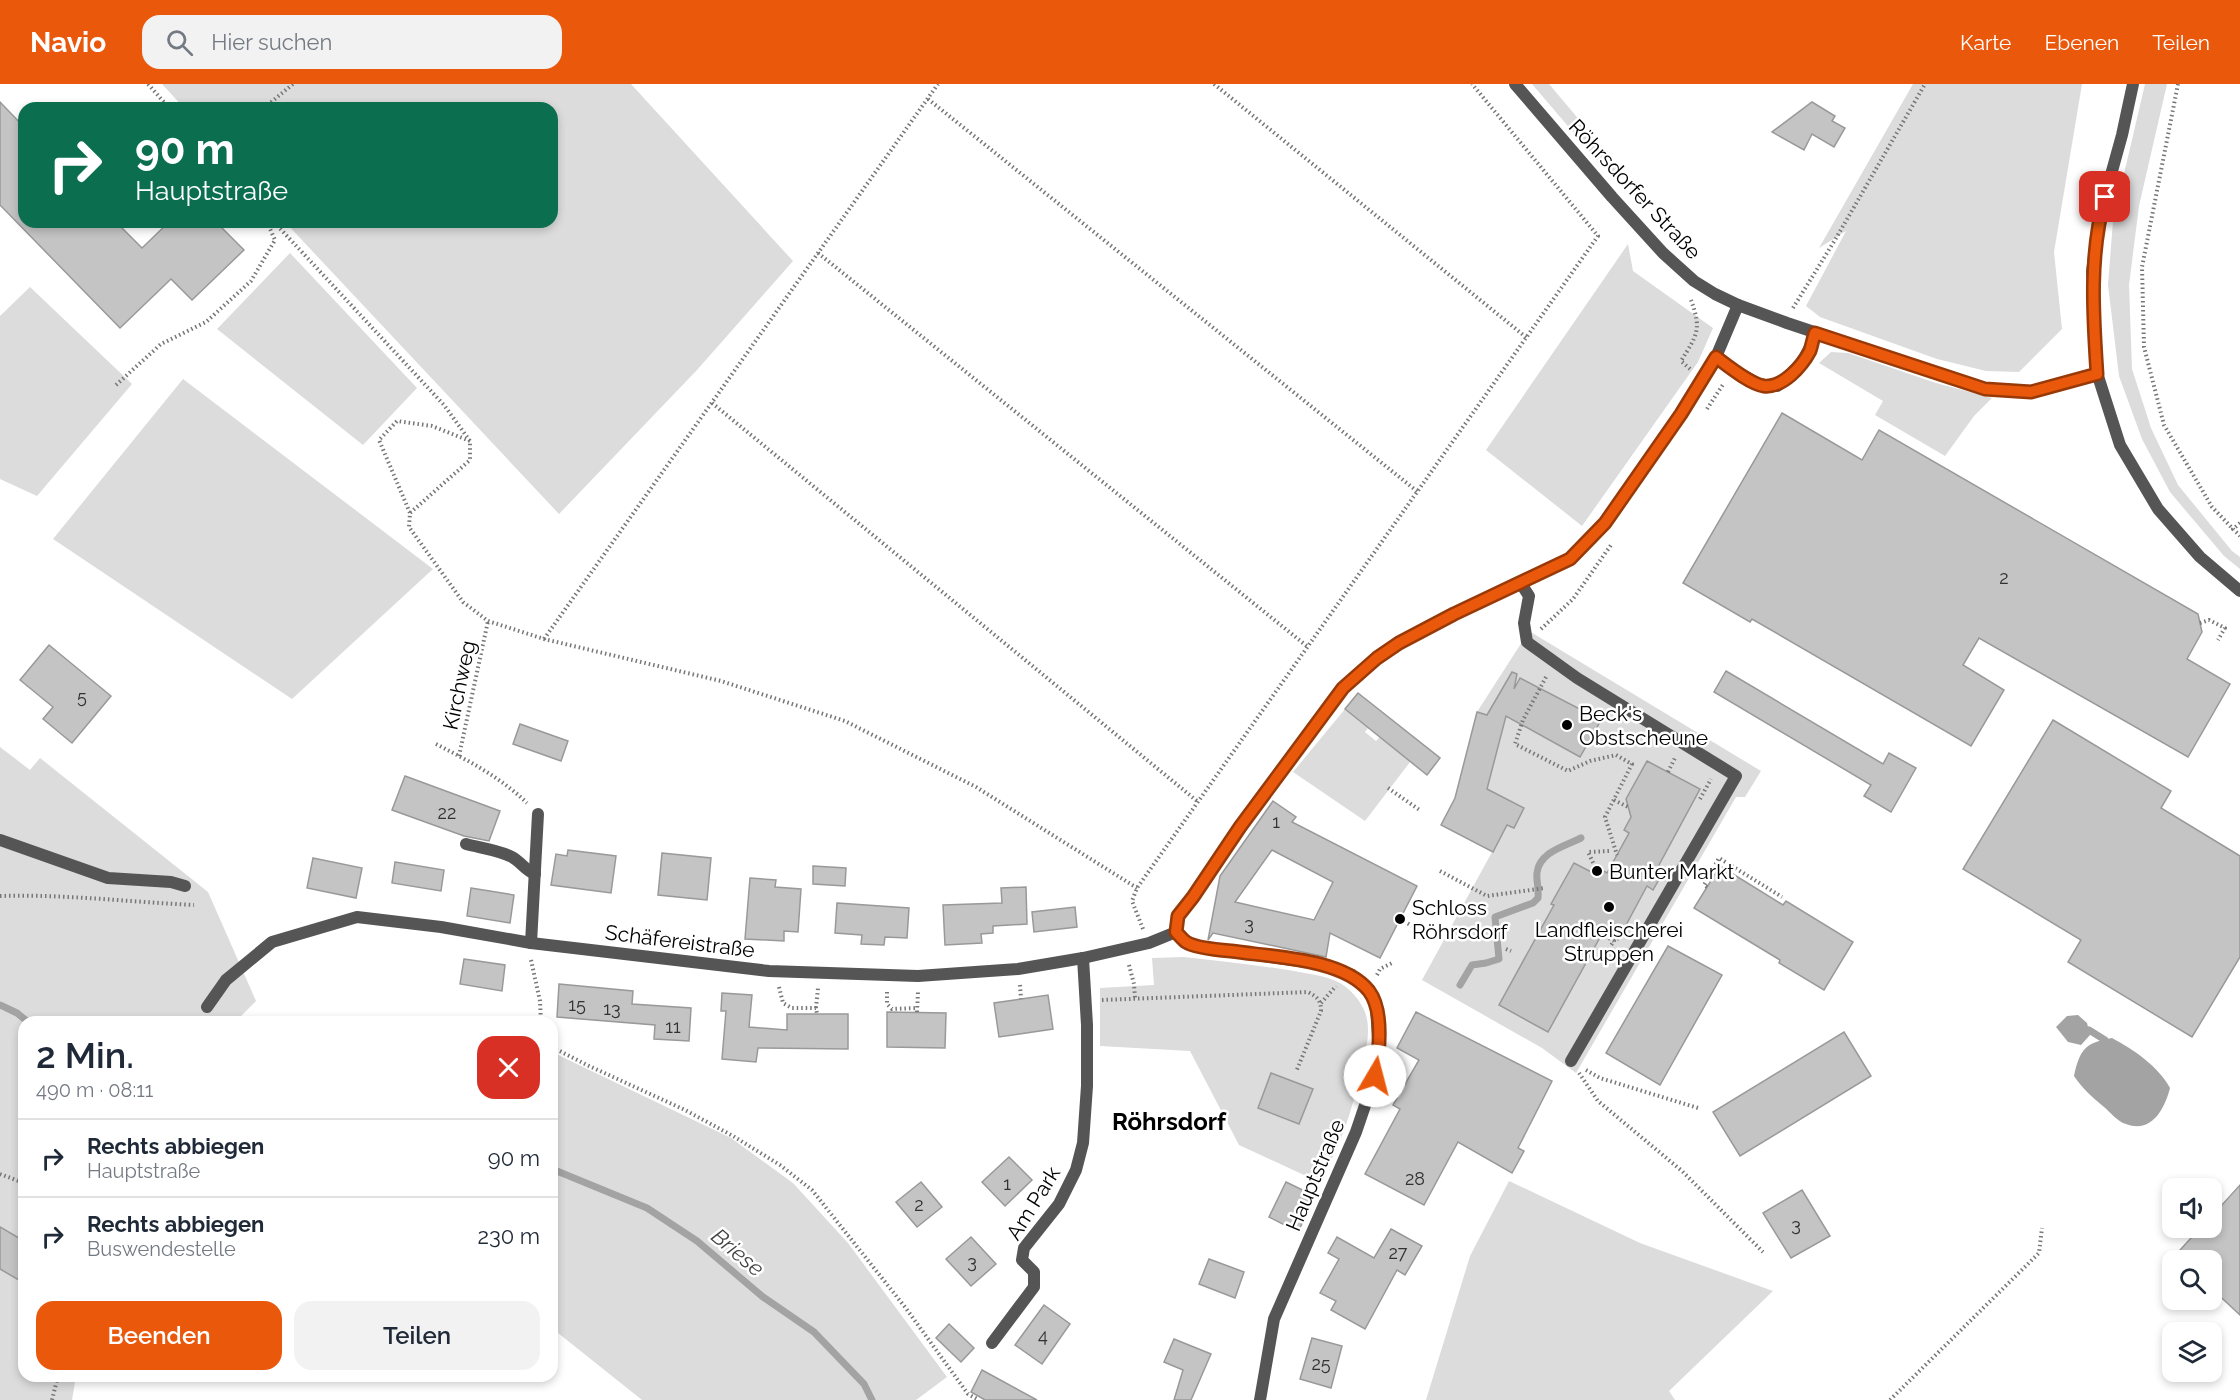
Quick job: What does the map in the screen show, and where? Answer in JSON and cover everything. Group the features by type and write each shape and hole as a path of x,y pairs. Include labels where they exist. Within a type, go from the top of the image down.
{"street":[{"name":"Röhrsdorfer Straße","path":"1515,84 1612,197 1664,253 1694,281 1738,305 1815,333"},
{"path":"2133,84 2122,135 2099,218 2092,272 2097,374 2120,445 2158,509 2200,557 2240,591"},
{"path":"1176,932 1178,916 1240,827 1343,688 1377,658 1399,643 1570,559 1590,539 1611,514 1703,378 1716,357 1738,305"},
{"path":"1716,357 1762,386 1776,386 1795,371 1810,351 1815,333 1985,389 2031,392 2097,374"},
{"path":"1520,582 1530,596 1524,624 1527,642 1569,674 1736,776 1571,1061"},
{"path":"531,943 538,814"},
{"path":"0,840 108,878 171,882 185,886"},
{"path":"466,844 504,854 520,862 529,872 535,873"},
{"name":"Schäfereistraße","path":"207,1006 226,980 272,942 357,917 441,927 531,943 780,971 918,976 1018,969 1083,958 1149,943 1176,932"},
{"name":"Hauptstraße","path":"1176,932 1186,943 1211,949 1321,964 1352,975 1370,992 1376,1007 1379,1054 1375,1076 1356,1132 1274,1319 1260,1400"},
{"name":"Am Park","path":"992,1343 1034,1287 1034,1272 1022,1260 1024,1248 1059,1204 1076,1170 1083,1143 1087,1086 1087,1025 1083,958"}],"path":[{"path":"148,84 164,102"},
{"path":"271,102 293,84"},
{"path":"544,639 938,84"},
{"path":"1214,84 1527,338"},
{"path":"1149,943 1132,901 1137,888 1598,236 1472,84"},
{"path":"1787,323 1792,309 1835,240 1925,84"},
{"path":"2178,84 2142,267 2144,347 2164,425 2212,507 2240,536"},
{"path":"927,99 1418,492"},
{"path":"116,385 161,344 206,322 251,281 275,240 270,228"},
{"path":"280,228 444,405 470,441 470,460 410,513"},
{"path":"818,253 1308,647"},
{"path":"1689,296 1698,320 1694,340 1681,361 1721,389"},
{"path":"712,403 1197,801"},
{"path":"470,441 432,426 397,420 379,440 410,513 409,527 463,602 489,621 544,639 721,681 845,721 976,787 1137,888"},
{"path":"2232,529 2240,523"},
{"path":"2200,622 2210,620 2225,628 2218,640"},
{"name":"Kirchweg","path":"459,756 489,621"},
{"path":"1549,671 1522,720 1515,744 1568,771 1590,761 1616,755 1632,764 1605,817 1617,855"},
{"path":"436,744 511,787 538,814"},
{"path":"1388,788 1421,812"},
{"path":"1614,800 1630,808"},
{"path":"1598,871 1588,852 1610,850"},
{"path":"1707,887 1704,885 1719,858 1782,897"},
{"path":"1440,871 1487,896 1545,888"},
{"path":"0,896 42,895 194,905"},
{"path":"1400,919 1412,926"},
{"path":"1593,926 1592,929 1614,941 1611,947"},
{"path":"531,943 531,962 540,1001 541,1016"},
{"path":"1506,949 1511,951"},
{"path":"780,971 779,987 783,1004 792,1008 816,1008"},
{"path":"1134,984 1135,998"},
{"path":"817,1014 818,990"},
{"path":"1084,993 1100,1000 1308,992 1317,997 1321,1003 1321,1011 1296,1072"},
{"path":"1321,1003 1332,993"},
{"path":"891,1009 917,1010 918,999"},
{"path":"558,1050 685,1110 733,1136 780,1165 812,1190 905,1308 968,1394 979,1400"},
{"path":"1571,1061 1600,1078 1698,1108"},
{"path":"1571,1061 1598,1101 1682,1171 1763,1252"},
{"path":"0,1174 18,1182"},
{"path":"1890,1400 2039,1253 2042,1228"},
{"path":"52,1400 56,1382"}],"shaded area":[{"path":"162,84 631,84 793,261 697,370 559,514 291,228 558,228 558,102 178,102"},
{"path":"1532,84 1549,84 1625,174 1617,175 1596,159"},
{"path":"1913,84 2082,84 2054,252 2062,329 2019,372 1986,371 1937,359 1820,317 1806,306 1846,231 1819,248"},
{"path":"2145,84 2167,84 2139,206 2129,285 2132,369 2151,428 2178,485 2232,551 2240,557 2240,569 2224,556 2170,492 2142,439 2119,376 2108,285 2113,221"},
{"path":"1628,244 1633,271 1713,328 1698,362 1582,526 1486,450"},
{"path":"290,253 417,388 363,445 217,329"},
{"path":"30,287 132,384 37,496 0,479 0,316"},
{"path":"1831,352 1848,353 1936,383 1992,398 1974,416 1945,456 1875,415 1883,401 1819,363"},
{"path":"183,379 433,569 292,699 53,539"},
{"path":"1529,631 1761,771 1745,797 1736,797 1576,1073 1542,1048 1422,980 1492,852 1441,825 1455,798 1477,712"},
{"path":"1345,709 1368,728 1365,732 1376,741 1380,737 1410,762 1365,821 1293,772"},
{"path":"0,747 30,770 40,758 208,892 256,1001 241,1016 18,1016 18,1382 75,1382 72,1400 0,1400"},
{"path":"1184,957 1322,976 1342,985 1360,1003 1365,1012 1368,1027 1364,1057 1345,1128 1334,1155 1319,1182 1239,1145 1190,1051 1100,1046 1100,988 1154,985 1152,958"},
{"path":"2078,1015 2087,1023 2090,1035 2081,1045 2068,1042 2056,1027 2067,1016"},
{"path":"2112,1038 2145,1059 2170,1088 2161,1111 2150,1122 2143,1125 2135,1126 2120,1121 2088,1093 2074,1076 2085,1049 2096,1042"},
{"path":"558,1055 731,1138 793,1183 848,1243 947,1377 916,1400 642,1400 558,1333"},
{"path":"1509,1181 1640,1243 1773,1291 1669,1391 1675,1400 1426,1400 1470,1256"}],"building":[{"path":"0,102 18,121 18,223 0,205"},
{"path":"1812,102 1835,116 1832,121 1845,128 1834,147 1812,134 1804,150 1772,132"},
{"path":"22,228 122,228 142,248 163,228 222,228 244,250 192,300 171,279 120,328"},
{"path":"1782,413 1862,460 1879,430 2198,614 2202,632 2187,659 2230,684 2188,757 1979,638 1963,665 2004,690 1971,746 1752,619 1750,622 1683,583"},
{"path":"49,645 111,696 72,743 43,719 53,707 20,680"},
{"path":"1726,671 1883,764 1889,753 1916,768 1891,812 1864,796 1871,785 1714,692"},
{"path":"1512,672 1517,674 1514,689 1520,678 1601,720 1580,757 1506,716 1487,789 1524,808 1514,828 1507,825 1493,852 1441,825 1455,798 1477,712 1487,715"},
{"path":"1358,693 1440,758 1427,775 1345,709"},
{"path":"2053,720 2171,791 2161,808 2240,856 2240,957 2192,1037 2068,962 2081,940 1963,869"},
{"path":"520,724 568,741 561,761 513,744"},
{"path":"1647,761 1700,789 1659,865 1665,869 1653,890 1647,886 1618,940 1603,932 1548,1032 1499,1005 1554,905 1551,904 1574,863 1599,876 1602,870 1607,873 1629,833 1624,830 1631,817 1626,799"},
{"path":"405,776 500,811 489,841 464,836 392,810"},
{"path":"1273,801 1296,817 1292,822 1417,886 1380,958 1330,933 1326,957 1213,933 1208,940 1220,876","holes":["1272,850 1333,882 1314,920 1235,902"]},
{"path":"568,850 616,856 611,893 551,885 556,854 567,856"},
{"path":"662,853 711,858 707,900 658,895"},
{"path":"313,858 362,868 356,898 307,888"},
{"path":"395,862 444,870 441,891 392,883"},
{"path":"813,866 846,868 845,886 813,884"},
{"path":"1720,866 1783,905 1786,901 1853,942 1824,990 1779,963 1780,960 1694,908"},
{"path":"750,878 776,880 775,887 801,889 798,932 784,931 784,941 745,939"},
{"path":"1026,887 1027,924 993,926 993,933 981,934 982,943 945,945 943,905 1002,903 1001,888"},
{"path":"471,888 514,895 510,923 467,916"},
{"path":"837,903 909,908 907,938 885,937 884,945 861,944 862,935 835,933"},
{"path":"1075,907 1077,927 1034,932 1032,912"},
{"path":"1668,946 1722,975 1660,1085 1606,1053"},
{"path":"464,959 505,965 502,991 460,984"},
{"path":"559,984 633,991 632,1004 691,1008 689,1041 654,1039 655,1025 557,1016"},
{"path":"722,993 752,995 749,1027 787,1030 787,1014 848,1014 848,1049 758,1048 756,1062 722,1059 726,1011 721,1011"},
{"path":"1048,995 1053,1029 999,1037 994,1003"},
{"path":"887,1012 946,1013 945,1048 887,1047"},
{"path":"1416,1012 1552,1081 1518,1148 1524,1151 1512,1173 1458,1142 1424,1205 1365,1174 1400,1109 1393,1105 1419,1060 1397,1048"},
{"path":"1844,1032 1871,1076 1740,1156 1713,1112"},
{"path":"1271,1073 1313,1089 1299,1124 1258,1108"},
{"path":"1009,1157 1032,1180 1005,1206 982,1182"},
{"path":"921,1182 942,1207 917,1227 896,1202"},
{"path":"1286,1182 1315,1196 1298,1232 1269,1217"},
{"path":"2240,1185 2240,1315 2222,1298 2222,1250 2180,1250 2191,1238 2222,1238 2222,1205"},
{"path":"1802,1190 1830,1236 1791,1258 1763,1213"},
{"path":"0,1227 18,1238 18,1280 0,1269"},
{"path":"1391,1229 1422,1246 1405,1275 1397,1270 1365,1329 1331,1310 1336,1301 1320,1293 1339,1259 1328,1253 1337,1237 1374,1258"},
{"path":"971,1237 996,1264 971,1286 946,1259"},
{"path":"1209,1259 1244,1272 1235,1298 1199,1284"},
{"path":"1044,1305 1070,1324 1042,1364 1015,1345"},
{"path":"949,1324 974,1348 961,1362 936,1338"},
{"path":"1312,1338 1342,1346 1331,1388 1300,1379"},
{"path":"1174,1339 1211,1354 1191,1400 1174,1400 1183,1370 1164,1362"},
{"path":"982,1370 1037,1400 985,1400 971,1392"}],"waterway":[{"path":"1460,985 1472,965 1499,959 1495,917 1533,903 1538,898 1537,873 1542,860 1554,851 1581,838"},
{"name":"Briese","path":"0,1005 21,1016"},
{"path":"2089,1030 2105,1040"},
{"name":"Briese","path":"558,1171 647,1208 697,1241 763,1297 814,1332 864,1384 872,1400"}],"place":[{"name":"Beck's Obstscheune","path":"1567,725"},
{"name":"Bunter Markt","path":"1597,871"},
{"name":"Landfleischerei Struppen","path":"1609,907"},
{"name":"Schloss Röhrsdorf","path":"1400,919"}],"district":[{"name":"Röhrsdorf","path":"1169,1121"}],"route":[{"path":"1375,1076 1379,1054 1376,1007 1370,992 1352,975 1321,964 1211,949 1186,943 1176,932 1178,916 1240,827 1343,688 1377,658 1399,643 1570,559 1605,523 1681,414 1716,357 1762,386 1776,386 1795,371 1810,351 1815,333 1985,389 2031,392 2097,374 2092,272 2099,218 2105,197"}]}
